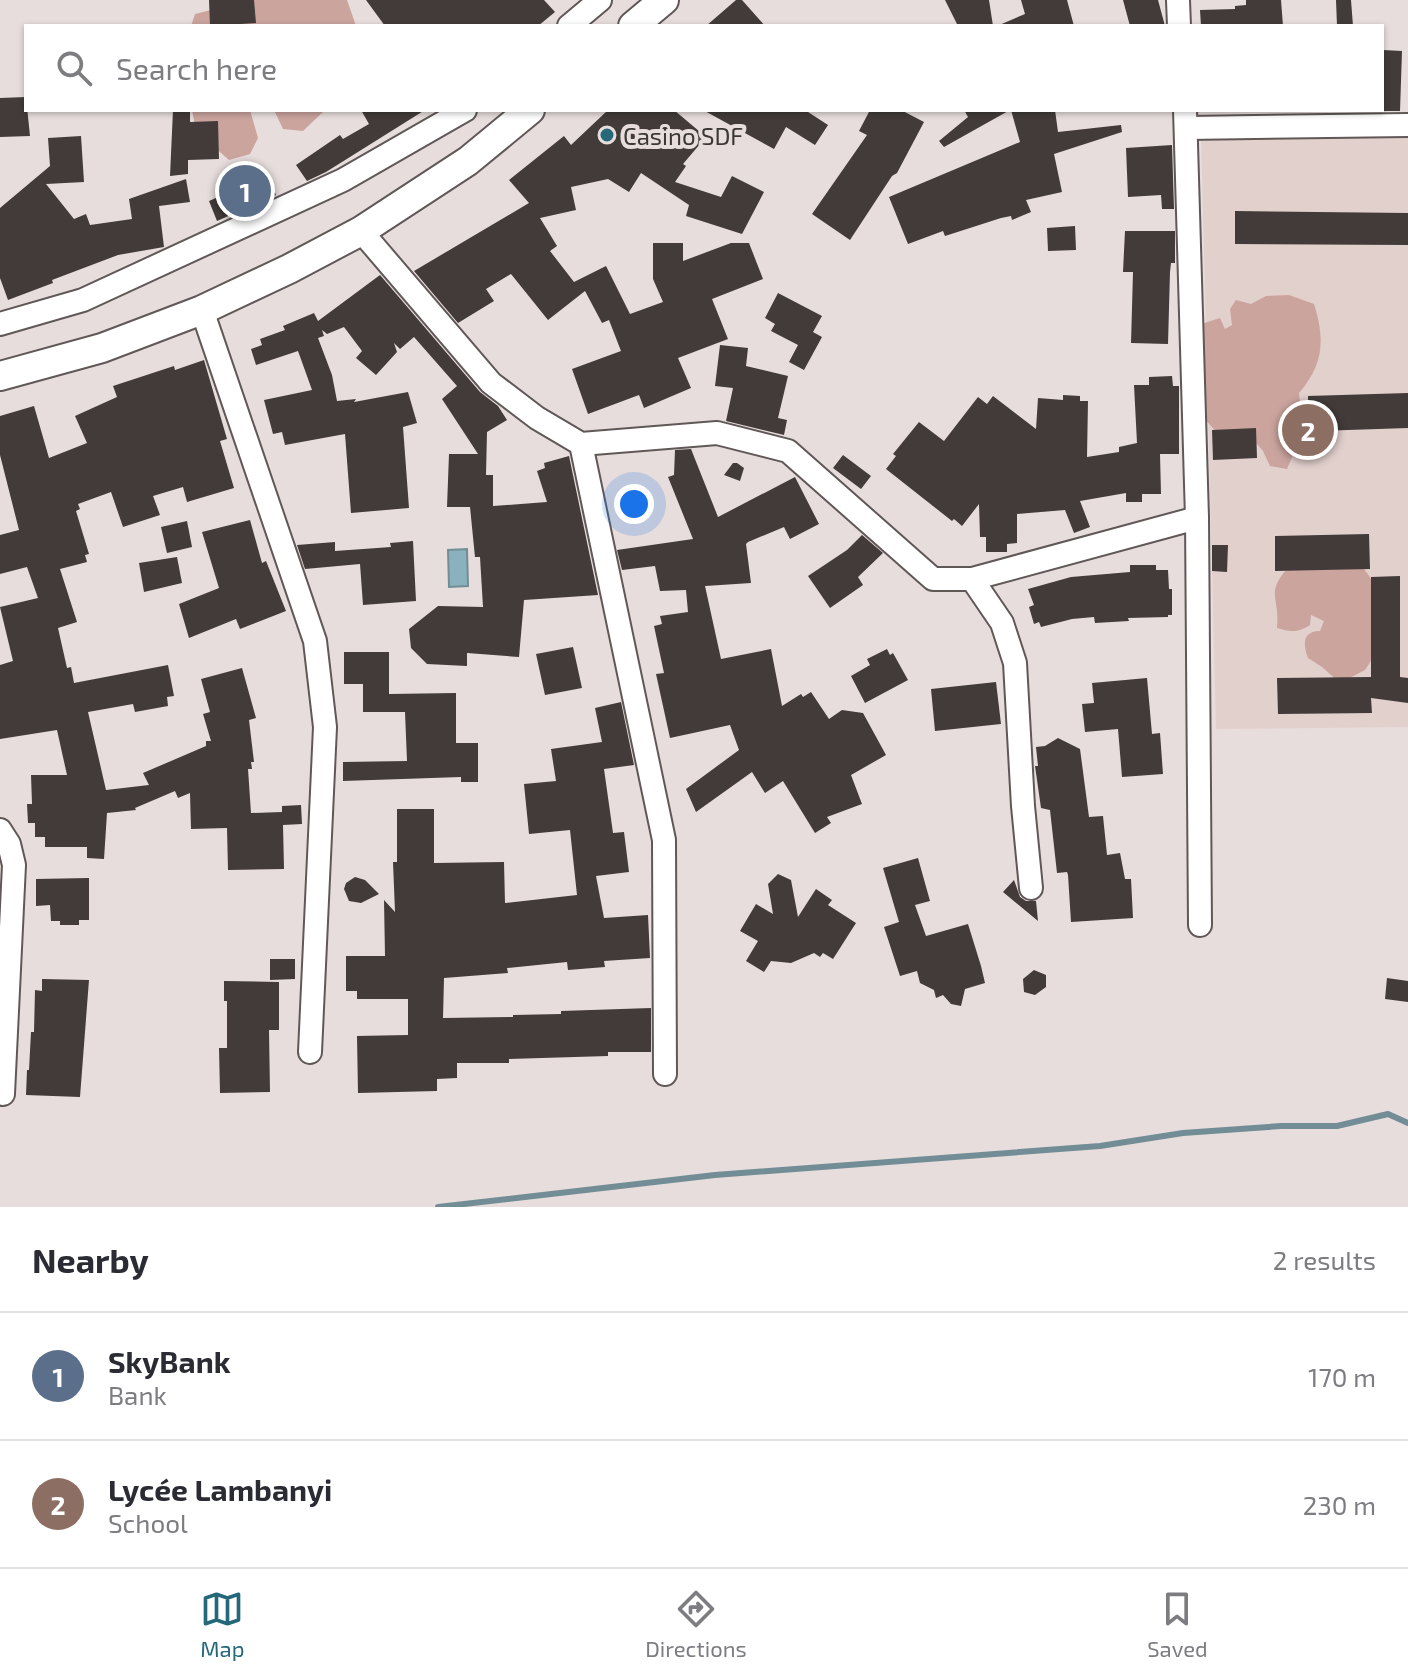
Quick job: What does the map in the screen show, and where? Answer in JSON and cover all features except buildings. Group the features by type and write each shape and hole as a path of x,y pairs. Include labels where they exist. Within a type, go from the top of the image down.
{"main road":[{"path":"635,24 664,0"},
{"path":"0,376 102,348 202,310 289,269 361,231 468,161 528,112"}],"street":[{"path":"571,24 600,0"},
{"path":"1178,0 1179,24"},
{"path":"0,324 83,300 343,180 462,112"},
{"path":"1200,925 1197,518 1186,119 1408,125"},
{"path":"361,231 491,383 537,418 581,444 717,433 788,451 933,579 972,579 1197,518"},
{"path":"202,310 315,641 325,727 310,1052"},
{"path":"581,444 664,840 665,1074"},
{"path":"972,579 1002,623 1015,663 1031,888"},
{"path":"0,830 9,844 14,865 3,1094"}],"shaded area":[{"path":"250,0 347,0 355,24 192,24 195,14"},
{"path":"192,112 251,112 258,138 250,154 229,160 196,131"},
{"path":"275,112 323,112 303,131 283,129"},
{"path":"1201,134 1408,134 1408,727 1216,729"},
{"path":"1289,295 1314,304 1321,340 1318,361 1299,393 1301,411 1284,418 1282,434 1293,455 1287,469 1270,466 1251,437 1220,436 1202,416 1198,325 1220,318 1225,329 1232,325 1230,309 1236,300 1251,304 1266,296"},
{"path":"1360,563 1376,586 1376,653 1365,670 1340,683 1308,658 1306,653 1307,636 1320,631 1324,621 1311,615 1310,625 1298,631 1277,628 1275,589 1290,565"}],"water":[{"path":"467,549 468,586 449,587 448,550"}],"waterway":[{"path":"438,1207 715,1175 1100,1146 1183,1133 1281,1126 1337,1126 1388,1114 1408,1123"}],"place":[{"name":"Casino SDF","path":"607,135"},
{"name":"SkyBank","path":"245,191"},
{"name":"Lycée Lambanyi","path":"1308,430"}]}
